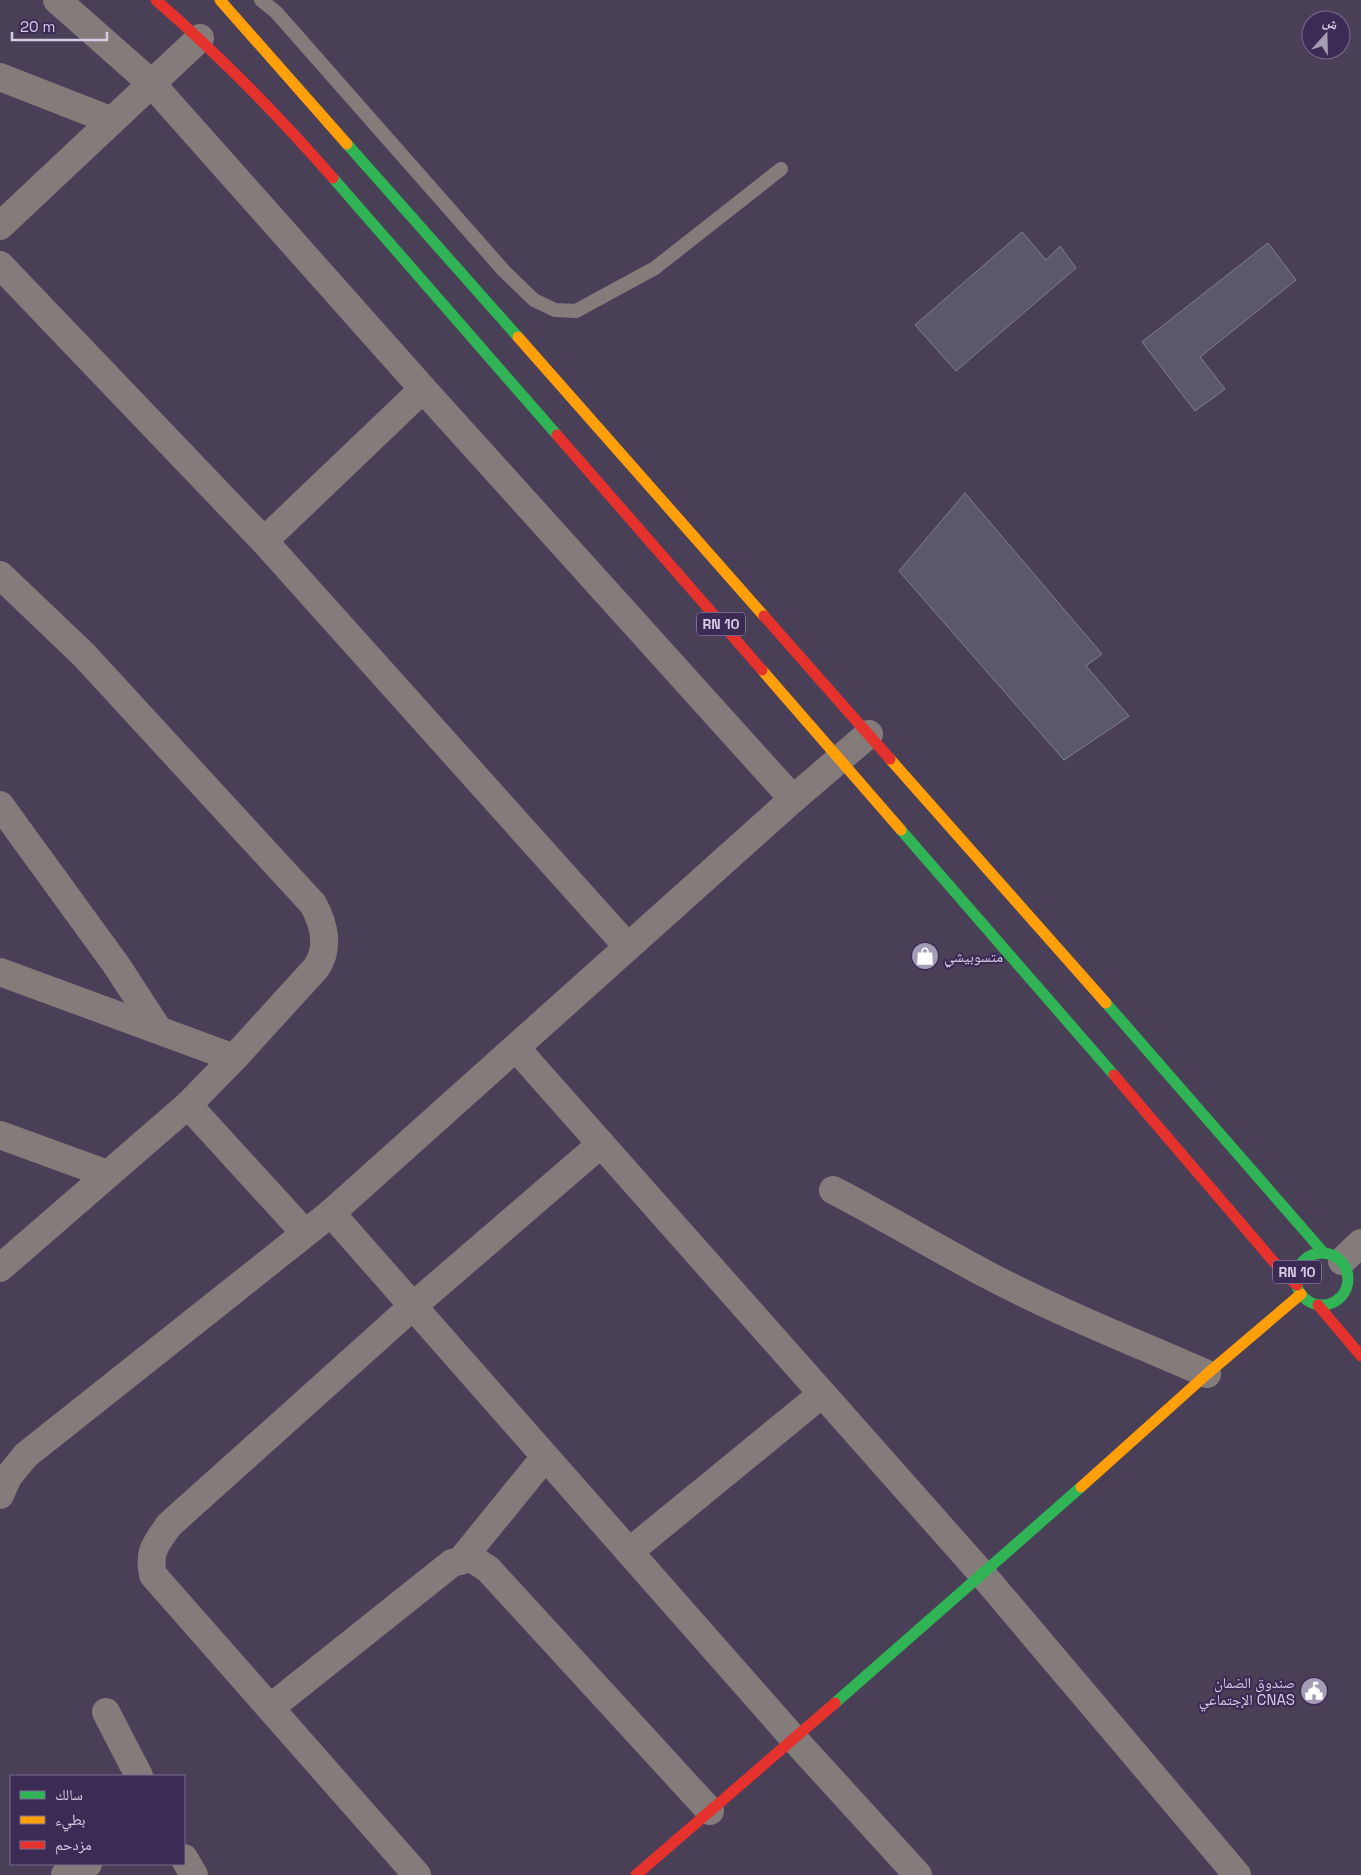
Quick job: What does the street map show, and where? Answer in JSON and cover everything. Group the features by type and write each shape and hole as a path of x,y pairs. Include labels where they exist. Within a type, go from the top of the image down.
{"main road":[{"name":"RN 10","path":"220,0 1293,1215 1344,1260 1357,1292"},
{"name":"RN 10","path":"161,2 200,38 296,136 839,758 1308,1301 1318,1305 1328,1304 1338,1300 1346,1292 1344,1260"},
{"name":"RN 10","path":"1299,1289 1296,1274 1306,1258 1344,1260"},
{"path":"636,1875 983,1575 1299,1289"},
{"name":"RN 10","path":"1318,1305 1361,1356"}],"street":[{"path":"57,0 151,83 423,389 793,799"},
{"path":"0,226 110,120 200,38"},
{"path":"0,77 110,120"},
{"path":"0,265 264,542 628,947"},
{"path":"264,542 423,389"},
{"path":"0,575 84,655 313,904 321,919 324,942 321,961 234,1058 188,1105 0,1268"},
{"path":"0,1495 8,1477 26,1455 331,1213 839,758 869,734"},
{"path":"0,805 117,966 158,1030"},
{"path":"0,972 234,1058"},
{"path":"516,1048 983,1575 1237,1875"},
{"path":"188,1105 305,1233"},
{"path":"0,1135 107,1174"},
{"path":"417,1875 153,1575 150,1564 152,1549 169,1525 412,1306 602,1144"},
{"path":"833,1190 905,1227 983,1272 1058,1309 1207,1374"},
{"path":"331,1213 794,1739 918,1875"},
{"path":"629,1552 822,1394"},
{"path":"462,1559 545,1457"},
{"path":"270,1708 452,1563 470,1558 488,1569 710,1811"},
{"path":"106,1712 138,1775"},
{"path":"185,1860 194,1875"},
{"path":"65,1875 86,1865"}],"lane":[{"path":"261,0 276,12 504,271 534,300 555,310 576,310 655,268 781,169"}],"building":[{"path":"1022,232 1046,260 1060,246 1076,268 956,371 915,325"},
{"path":"1268,243 1296,280 1200,357 1225,389 1195,411 1142,342"},
{"path":"965,493 1102,654 1086,666 1129,716 1064,760 899,571"}],"traffic: fast":[{"path":"347,144 518,337"},
{"path":"333,178 557,435"},
{"path":"901,830 1114,1075"},
{"path":"1106,1003 1324,1253"},
{"path":"1322,1253 1336,1257 1344,1265 1348,1279 1344,1293 1336,1301 1322,1305 1308,1301 1300,1293 1296,1279 1300,1265 1308,1257 1322,1253"},
{"path":"835,1703 1081,1487"}],"traffic: slow":[{"path":"220,0 347,144"},
{"path":"518,337 764,616"},
{"path":"762,670 901,830"},
{"path":"890,759 1106,1003"},
{"path":"1081,1487 1207,1374 1301,1294"}],"traffic: jam":[{"path":"156,0 248,86 333,178"},
{"path":"557,435 762,670"},
{"path":"764,616 890,759"},
{"path":"1114,1075 1273,1261 1297,1285"},
{"path":"1318,1305 1361,1356"},
{"path":"636,1875 835,1703"}],"place":[{"name":"متسوبيشي","path":"925,956"},
{"name":"صندوق الضمان الإجتماعي CNAS","path":"1314,1691"}]}
